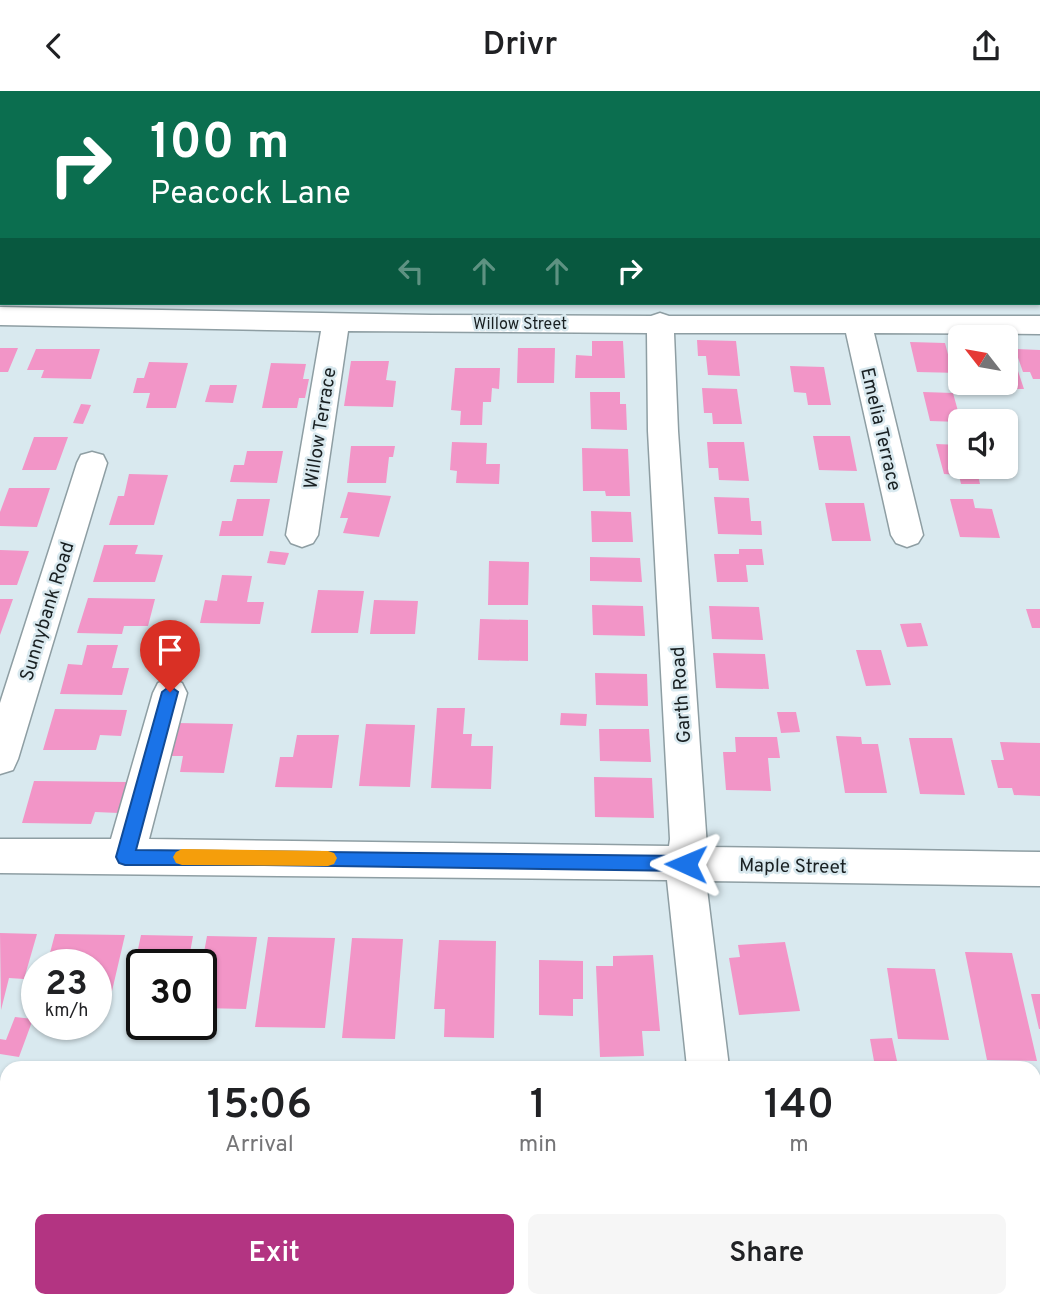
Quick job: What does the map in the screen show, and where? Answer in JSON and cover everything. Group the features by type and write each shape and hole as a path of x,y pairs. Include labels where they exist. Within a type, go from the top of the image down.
{"street":[{"name":"Willow Street","path":"0,316 336,322 504,313 660,322 1040,325"},
{"name":"Willow Terrace","path":"302,535 336,322"},
{"name":"Garth Road","path":"660,322 663,431 689,839 686,864 707,1061"},
{"name":"Emelia Terrace","path":"858,324 906,535"},
{"name":"Sunnybank Road","path":"0,758 92,463"},
{"path":"125,857 170,692"},
{"name":"Maple Street","path":"0,856 264,857 1040,869"}],"building":[{"path":"697,340 736,341 740,376 708,375 706,356 698,356"},
{"path":"592,341 623,341 625,378 575,378 576,355 592,356"},
{"path":"910,342 945,343 948,373 917,372"},
{"path":"0,348 18,348 8,372 0,372"},
{"path":"518,348 555,348 554,383 517,383"},
{"path":"36,349 100,349 91,379 41,378 44,370 27,370"},
{"path":"1018,349 1040,350 1040,379 1033,379 1030,372 1023,372"},
{"path":"351,361 389,361 386,380 396,381 393,407 344,406"},
{"path":"149,362 188,363 176,408 146,408 150,393 133,393 137,378 144,378"},
{"path":"271,363 306,364 303,379 309,379 305,398 299,398 297,408 262,408"},
{"path":"790,366 824,367 831,405 808,405 806,393 794,392"},
{"path":"455,368 500,368 499,389 492,388 491,402 483,402 482,425 460,425 461,411 451,410"},
{"path":"1018,371 1024,389 1018,389"},
{"path":"210,385 237,385 233,403 205,402"},
{"path":"702,388 737,389 742,424 713,424 712,413 704,413"},
{"path":"590,392 620,392 620,404 626,404 627,430 591,429"},
{"path":"923,392 954,395 957,409 948,409 948,422 930,421"},
{"path":"81,404 91,405 83,424 73,423"},
{"path":"813,436 850,436 857,471 819,470"},
{"path":"34,437 68,437 56,470 22,470"},
{"path":"452,442 487,443 486,464 500,464 499,484 456,483 457,471 450,470"},
{"path":"707,442 744,442 749,481 719,480 718,468 709,468"},
{"path":"936,444 948,444 948,474 944,474"},
{"path":"351,446 395,446 393,457 389,457 386,483 347,483"},
{"path":"582,448 628,449 630,496 606,496 605,491 583,491"},
{"path":"247,451 283,451 277,483 230,482 234,465 244,465"},
{"path":"129,474 168,475 154,525 109,525 118,496 124,496"},
{"path":"960,479 979,479 980,484 961,484"},
{"path":"9,488 50,488 37,527 0,526 0,512"},
{"path":"348,492 391,496 379,537 343,533 348,518 340,518"},
{"path":"714,497 749,498 751,521 761,521 762,535 718,534"},
{"path":"237,499 270,499 263,536 219,536 222,521 232,521"},
{"path":"950,499 973,499 975,508 992,509 1000,538 960,537"},
{"path":"825,503 864,503 871,541 832,541"},
{"path":"591,511 631,512 633,542 592,542"},
{"path":"104,545 138,545 135,554 163,555 155,582 93,582"},
{"path":"739,549 762,549 764,565 746,565 748,582 717,582 714,554 739,554"},
{"path":"0,550 29,551 17,585 0,585"},
{"path":"270,551 289,553 285,565 267,563"},
{"path":"590,557 640,558 642,582 590,581"},
{"path":"489,561 529,562 528,605 488,605"},
{"path":"222,575 252,576 247,602 264,602 260,624 200,623 205,600 217,601"},
{"path":"318,590 364,591 358,633 311,633"},
{"path":"88,598 155,599 148,626 124,626 122,634 77,633"},
{"path":"0,599 13,599 0,635"},
{"path":"374,600 418,601 415,634 370,634"},
{"path":"592,605 643,606 645,636 593,635"},
{"path":"709,606 759,607 763,640 712,639"},
{"path":"1026,609 1040,609 1040,628 1032,628"},
{"path":"480,619 528,620 528,661 478,660"},
{"path":"921,623 928,646 907,647 900,624"},
{"path":"87,645 118,645 112,668 129,668 122,695 60,694 68,664 82,665"},
{"path":"856,650 881,650 891,685 866,686"},
{"path":"713,653 765,654 769,689 716,688"},
{"path":"595,673 647,674 648,706 596,705"},
{"path":"437,708 465,708 463,734 472,734 471,746 493,746 491,789 431,788"},
{"path":"55,709 127,710 121,736 100,735 96,750 43,750"},
{"path":"777,712 796,712 800,732 781,733"},
{"path":"561,713 587,714 586,726 560,725"},
{"path":"177,723 233,724 224,773 180,772 183,756 170,756"},
{"path":"366,724 415,725 410,787 359,786"},
{"path":"599,729 649,729 651,762 600,761"},
{"path":"297,735 339,735 332,788 275,787 280,757 293,757"},
{"path":"836,736 861,737 862,744 878,744 887,793 845,793"},
{"path":"735,737 777,737 780,758 768,758 771,791 726,790 723,752 736,752"},
{"path":"909,738 952,738 965,795 920,794"},
{"path":"1000,742 1040,743 1040,796 1014,795 1012,788 998,788 991,760 1004,760"},
{"path":"594,777 652,778 654,818 595,817"},
{"path":"34,781 127,782 119,813 95,812 91,824 22,823"},
{"path":"0,933 37,934 33,949 21,949 21,979 9,978 1,1010"},
{"path":"55,934 125,935 112,991 112,949 51,949"},
{"path":"141,935 193,936 191,949 138,949"},
{"path":"207,936 257,937 246,1009 217,1008 217,949 205,949"},
{"path":"268,937 335,938 325,1028 255,1027"},
{"path":"352,938 403,939 395,1039 342,1038"},
{"path":"439,940 496,941 494,1038 444,1037 445,1009 434,1009"},
{"path":"785,942 800,1011 739,1015 729,958 740,957 738,945"},
{"path":"965,952 1012,953 1037,1061 987,1060"},
{"path":"653,955 660,1031 642,1031 644,1056 600,1057 596,966 613,966 613,956"},
{"path":"539,960 583,961 583,999 573,999 573,1016 539,1015"},
{"path":"887,968 935,969 949,1040 898,1039"},
{"path":"1031,994 1040,994 1040,1029 1039,1029"},
{"path":"15,1017 21,1018 21,1040 25,1040 19,1057 0,1054 0,1039 6,1040"},
{"path":"892,1038 897,1061 874,1061 870,1039"}],"slow traffic":[{"path":"182,857 328,858"}],"route":[{"path":"170,692 125,857 686,864"}]}
